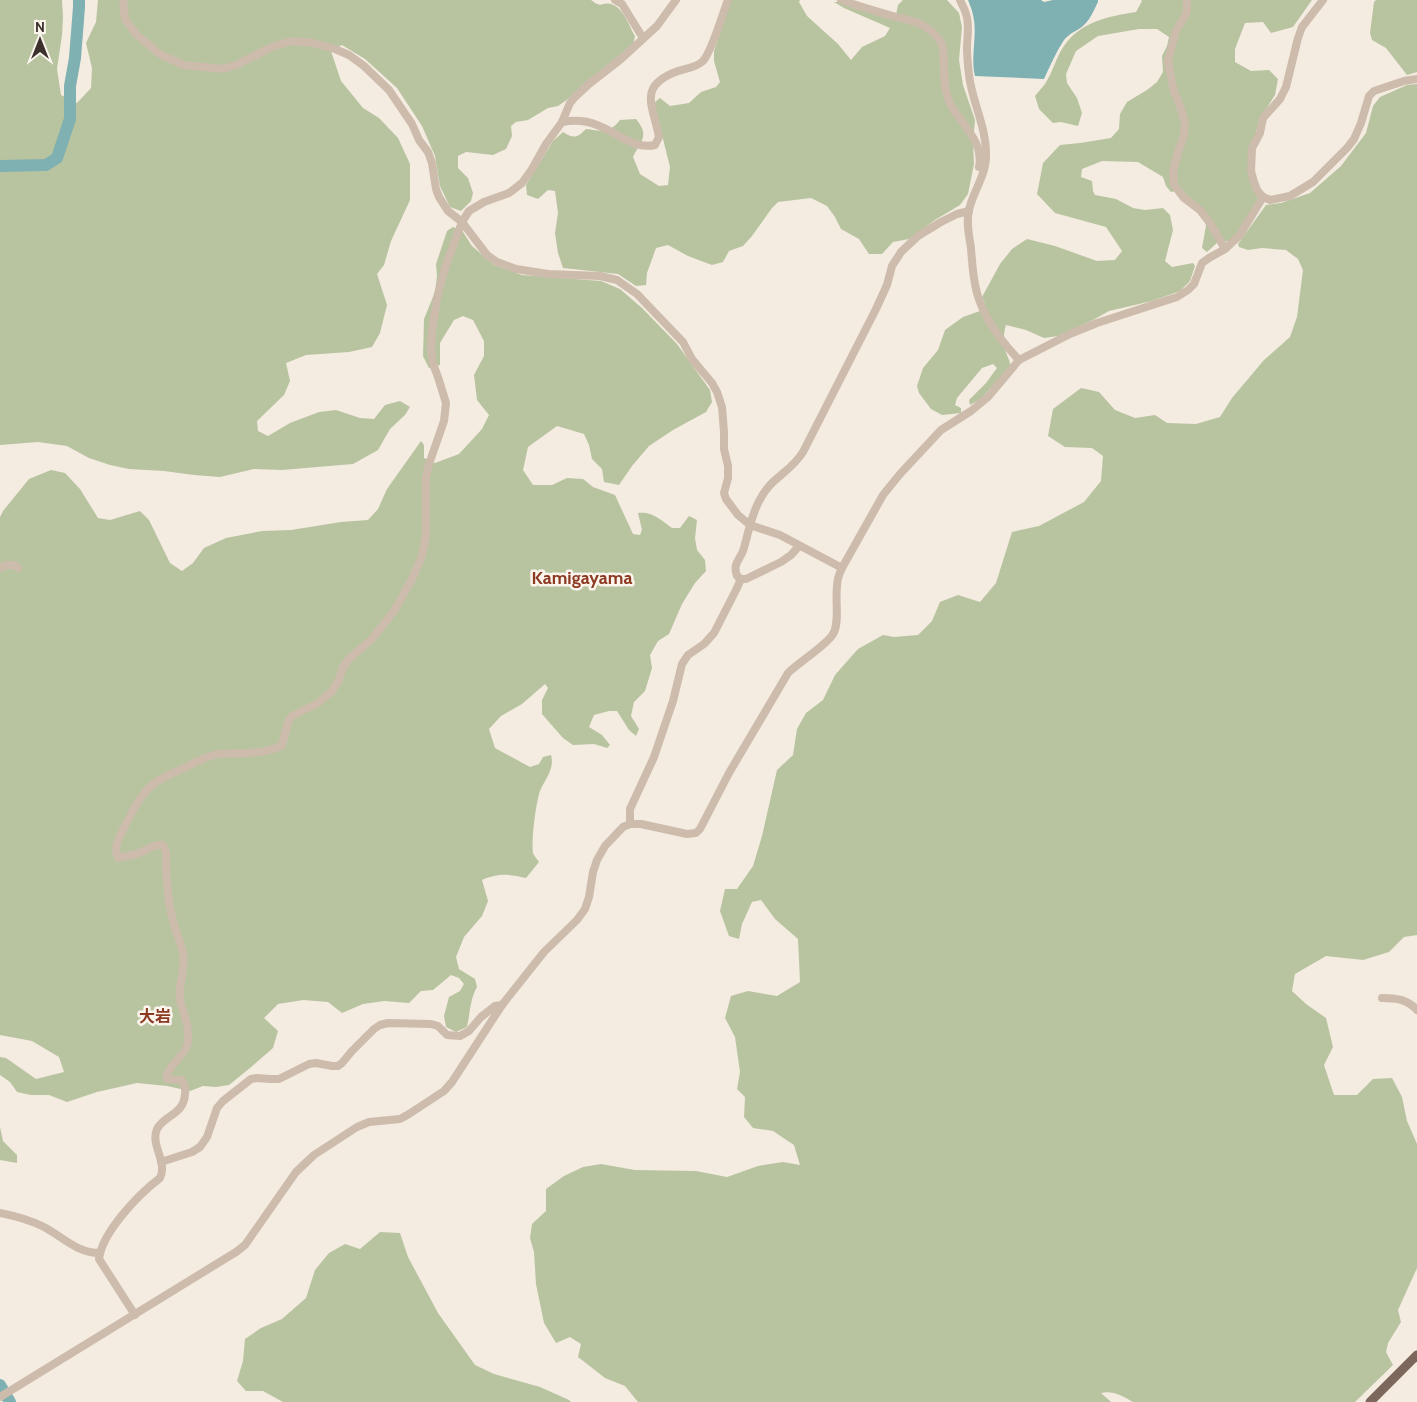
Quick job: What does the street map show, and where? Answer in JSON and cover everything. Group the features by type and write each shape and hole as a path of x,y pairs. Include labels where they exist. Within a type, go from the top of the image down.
{"main road":[{"path":"1370,1402 1417,1355"}],"street":[{"path":"123,0 125,19 136,34 161,55 184,65 222,69 236,65 274,46 292,41 313,43 349,55 369,71 388,90 400,106 428,152 432,162 439,197 448,211 462,222 487,255 497,262 516,269 548,274 600,276 617,280 637,294 683,342 692,359 717,392 722,407 724,449 728,466 728,478 724,493 726,500 738,515 750,525 780,535 842,568"},
{"path":"615,0 622,4 643,38"},
{"path":"135,1315 99,1259 113,1228 129,1207 160,1178 163,1168 156,1133 159,1126 181,1107 185,1093 185,1084 182,1080 167,1079 166,1076 167,1072 180,1059 187,1047 187,1026 180,999 185,968 183,953 168,900 166,852 163,845 156,845 137,854 118,858 116,844 131,814 146,792 156,782 217,754 258,753 274,750 282,745 288,722 292,716 318,703 332,691 339,680 343,666 372,639 394,611 412,579 422,556 426,535 426,479 428,466 444,421 446,403 433,364 431,350 432,332 439,290 445,268 462,222 469,211 484,202 509,194 522,183 562,122 570,103 589,84 621,59 657,26 676,0"},
{"path":"562,122 587,122 605,128 632,143 647,146 655,145 659,137 650,102 652,90 660,79 702,63 708,54 728,0"},
{"path":"841,0 916,22 923,25 941,42 944,78 950,103 979,147 981,160 977,189"},
{"path":"960,0 967,15 969,75 986,142 984,171 969,211 970,240 977,292 983,310 997,335 1020,360"},
{"path":"1187,0 1187,12 1176,31 1168,61 1173,88 1182,109 1184,124 1184,136 1178,149 1173,171 1174,185 1184,198 1200,210 1225,249"},
{"path":"1322,0 1302,27 1286,87 1280,98 1263,118 1260,133 1252,148 1254,182 1257,190 1264,197 1270,200 1290,196 1313,182 1354,139 1361,123 1368,96 1374,91 1417,78"},
{"path":"0,1397 236,1252 245,1245 296,1172 314,1155 357,1127 368,1122 400,1119 444,1092 502,1005 544,952 577,920 585,909 597,860 605,846 623,827 630,824 641,824 686,834 696,833 700,829 729,773 788,673 833,635 836,628 836,589 842,568 883,495 922,449 941,430 971,411 988,397 1020,360 1097,322 1177,297 1188,290 1194,284 1202,263 1225,249 1240,235 1264,197"},
{"path":"799,546 791,555 780,562 746,579 741,579 737,576 735,565 744,550 754,512 764,492 772,482 792,467 803,452 876,309 887,285 892,266 901,252 918,236 941,222 969,211"},
{"path":"0,568 7,565 15,565 18,568"},
{"path":"630,824 630,809 654,757 673,701 682,664 688,655 704,644 714,633 741,579"},
{"path":"1382,998 1399,999 1408,1002 1417,1010"},
{"path":"161,1162 192,1152 200,1147 206,1137 217,1108 223,1100 251,1079 279,1079 309,1064 338,1066 374,1029 388,1023 431,1024 438,1026 447,1035 460,1036 469,1031 481,1017 495,1006 502,1005"},
{"path":"0,1213 28,1220 44,1227 82,1251 100,1254"}],"green space":[{"path":"0,0 62,0 62,35 57,69 61,95 77,103 91,88 92,68 86,43 96,22 98,0 591,0 600,5 611,4 616,6 626,18 635,36 633,45 568,99 558,106 548,108 528,120 516,122 511,126 512,136 506,149 493,155 466,152 458,156 458,168 468,178 473,193 471,201 461,211 450,207 440,186 435,156 422,126 397,88 365,59 342,45 331,51 341,81 363,108 379,118 398,138 410,164 410,200 391,241 384,265 377,274 387,305 380,333 372,347 349,352 306,355 286,363 290,381 284,395 257,421 258,431 268,436 290,423 319,412 336,410 360,418 374,419 385,405 400,401 410,407 405,415 390,429 378,450 353,464 282,470 254,469 220,477 129,469 89,458 67,446 38,442 0,445"},
{"path":"731,0 800,0 799,2 807,16 838,44 851,60 862,47 885,36 890,28 834,2 843,2 896,15 898,5 903,0 947,0 959,13 962,27 959,60 963,85 975,120 973,141 974,164 968,194 960,205 909,239 893,242 882,254 869,254 859,239 841,229 827,206 811,198 778,202 743,246 729,251 723,262 712,265 688,256 668,245 656,248 647,273 646,285 636,286 618,274 563,268 558,253 555,233 558,213 555,191 548,190 538,199 527,195 526,185 553,141 563,132 575,137 586,129 609,130 620,120 636,119 643,130 643,138 633,157 640,174 659,186 668,185 670,167 654,103 660,98 670,106 689,103 701,92 716,87 720,82 714,61 714,51"},
{"path":"1141,0 1312,0 1293,27 1271,33 1263,22 1245,23 1235,49 1235,62 1251,71 1269,70 1278,79 1275,95 1259,120 1248,167 1253,190 1260,199 1232,241 1218,242 1207,252 1202,248 1206,226 1204,213 1182,190 1171,192 1166,186 1163,177 1138,162 1102,161 1082,169 1081,177 1092,181 1095,195 1116,199 1133,208 1145,210 1163,208 1170,215 1173,230 1165,261 1172,267 1193,263 1195,266 1190,281 1180,291 1152,301 1109,311 1058,336 1044,338 1026,330 1006,325 1004,344 1010,366 981,399 970,405 969,400 986,383 997,368 993,364 982,368 957,398 955,405 961,408 961,413 942,415 931,409 919,393 917,386 923,368 938,350 945,330 963,317 980,311 985,304 982,297 1000,264 1012,249 1027,239 1055,246 1097,261 1115,260 1122,251 1106,227 1055,213 1037,194 1043,163 1060,145 1111,138 1119,129 1120,114 1127,102 1157,82 1163,72 1162,56 1169,37 1157,29 1139,29 1098,36 1076,51 1066,74 1067,83 1077,98 1082,113 1078,126 1061,122 1053,123 1039,109 1035,96 1045,84 1061,50 1078,31 1106,18 1136,12"},
{"path":"1376,0 1417,0 1417,72 1407,75 1386,48 1372,40 1370,33 1374,2"},
{"path":"1417,84 1417,935 1404,937 1389,952 1363,960 1326,956 1295,974 1292,991 1326,1018 1333,1047 1324,1065 1334,1095 1357,1095 1373,1079 1392,1078 1402,1097 1407,1121 1417,1144 1417,1268 1398,1310 1401,1322 1388,1343 1386,1352 1393,1365 1355,1402 1133,1402 1117,1394 1105,1392 1101,1393 1111,1402 638,1402 625,1386 605,1378 578,1357 581,1344 570,1337 556,1343 544,1323 536,1284 534,1252 530,1238 532,1224 546,1211 546,1189 564,1176 583,1167 601,1164 635,1170 696,1171 727,1177 758,1166 783,1162 800,1165 794,1145 773,1131 753,1128 744,1117 745,1097 737,1089 740,1072 735,1037 725,1018 731,996 748,991 777,996 800,982 798,939 775,919 761,900 752,902 742,924 739,939 729,936 720,911 725,889 737,889 753,866 777,770 793,755 797,729 806,713 823,700 835,675 858,649 883,635 894,637 918,635 932,621 940,602 958,595 980,602 996,583 1012,532 1039,526 1084,502 1101,481 1103,456 1092,448 1065,447 1048,436 1053,409 1081,388 1099,392 1115,410 1135,418 1155,415 1167,423 1196,424 1220,417 1232,398 1264,360 1290,337 1297,317 1303,270 1298,259 1286,250 1262,248 1248,250 1239,247 1238,244 1266,205 1281,203 1310,193 1341,166 1366,133 1373,106 1380,97 1407,85"},
{"path":"453,227 463,232 472,246 494,265 522,275 601,281 620,289 642,308 677,344 710,390 712,402 706,412 649,446 619,485 604,482 602,469 592,459 584,434 557,426 528,447 523,470 533,485 552,485 567,478 583,479 593,487 615,495 633,534 640,535 642,530 638,513 648,513 672,528 680,528 689,516 697,520 695,538 697,550 705,560 706,571 695,583 682,604 669,634 658,641 650,655 652,668 645,691 634,702 631,716 639,729 636,736 629,730 617,711 609,711 594,715 589,727 602,735 610,745 607,748 594,744 573,745 563,738 542,714 542,700 548,688 545,684 522,704 501,716 489,729 495,748 530,767 539,764 543,757 551,755 552,765 540,791 534,822 533,853 539,862 526,878 504,875 482,880 488,901 482,916 464,937 456,957 459,969 475,979 477,987 467,1027 456,1032 446,1027 444,1016 449,997 460,991 464,984 459,978 451,975 433,990 421,991 409,1003 384,1001 363,1004 342,1013 328,1002 303,1000 278,1004 264,1018 278,1031 273,1048 229,1085 203,1086 190,1091 167,1086 137,1083 97,1092 67,1102 49,1095 31,1095 17,1092 10,1082 0,1075 0,1057 6,1058 36,1079 64,1072 59,1057 32,1041 0,1035 0,517 3,511 29,479 51,470 65,473 80,489 98,518 110,520 140,511 149,520 170,563 182,571 193,563 204,548 226,538 262,531 291,530 368,520 378,509 387,489 421,441 424,445 424,458 435,463 459,454 482,429 489,415 477,400 474,375 484,356 484,341 473,320 463,316 454,320 440,343 440,365 429,368 423,356 424,319 435,292 436,264 447,231"},
{"path":"0,1127 3,1141 17,1155 17,1163 0,1160"},
{"path":"380,1232 400,1233 408,1257 438,1313 475,1365 494,1374 540,1387 571,1402 283,1402 263,1391 246,1391 237,1381 243,1361 245,1339 261,1328 282,1319 306,1298 315,1270 329,1253 345,1244 360,1249"}],"water":[{"path":"968,0 1041,0 1044,2 1053,0 1098,0 1098,2 1085,24 1064,40 1044,79 975,76 973,61 974,23"}],"waterway":[{"path":"0,166 46,165 57,158 70,119 70,86 75,58 79,0"},
{"path":"0,1385 10,1402"}],"district":[{"name":"Kamigayama","path":"582,578"},
{"name":"大岩","path":"155,1016"}]}
